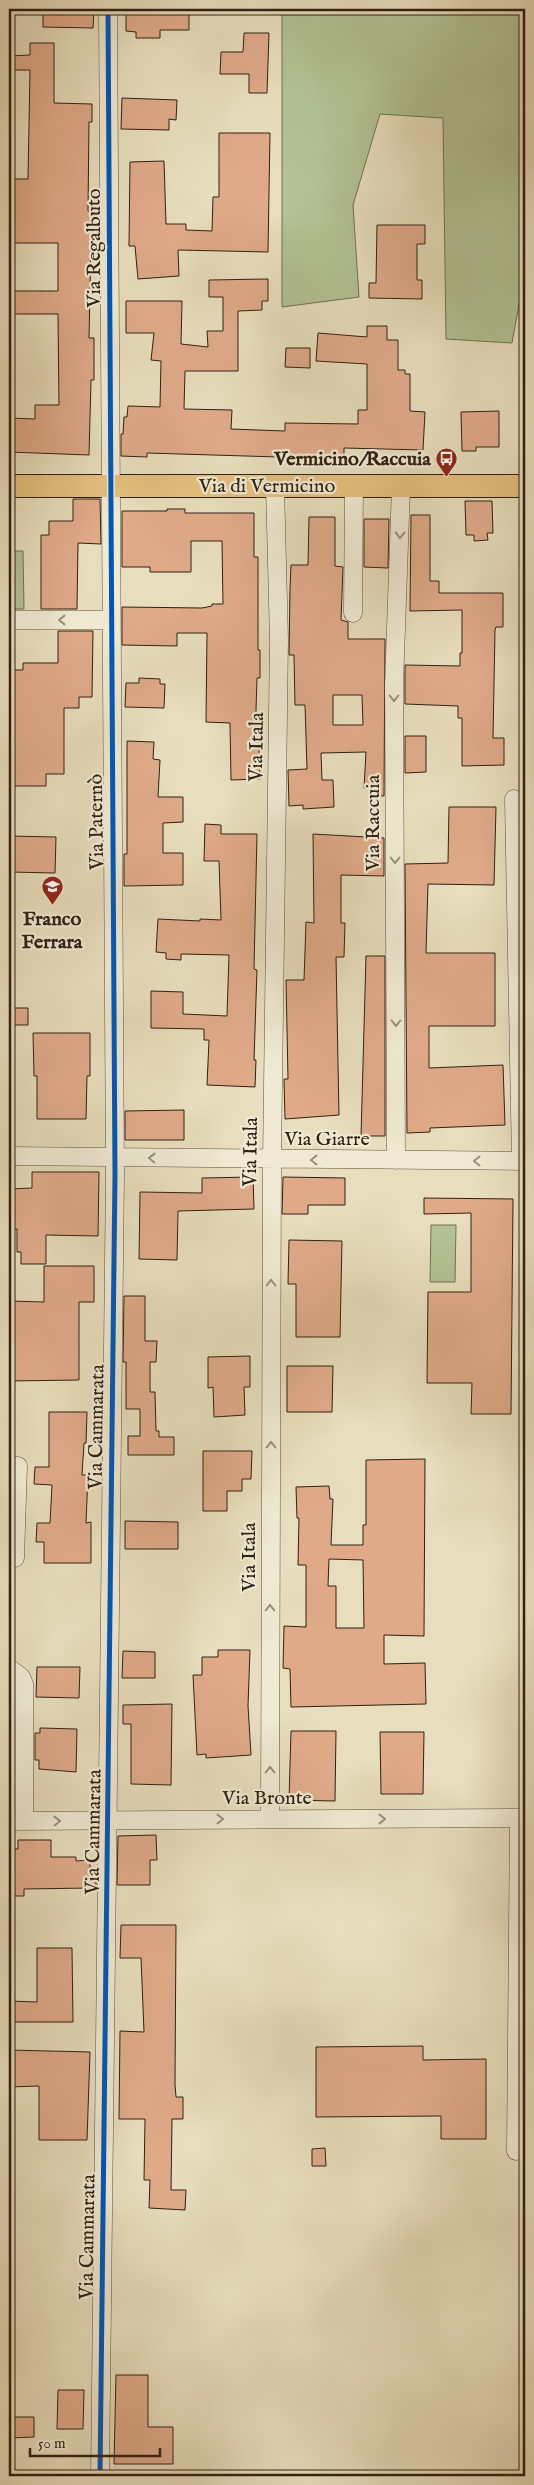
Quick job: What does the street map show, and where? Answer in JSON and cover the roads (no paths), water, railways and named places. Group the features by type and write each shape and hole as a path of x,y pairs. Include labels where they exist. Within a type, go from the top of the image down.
{"main road":[{"name":"Via di Vermicino","path":"9,486 525,486"}],"street":[{"name":"Via Regalbuto","path":"108,9 109,486"},
{"name":"Via Paternò","path":"109,486 115,1157"},
{"name":"Via Itala","path":"270,1819 272,1160 279,640 275,486"},
{"path":"353,613 354,486"},
{"name":"Via Raccuia","path":"396,1160 394,685 401,486"},
{"path":"9,620 110,620"},
{"path":"514,798 523,1161"},
{"name":"Via Giarre","path":"9,1156 523,1161"},
{"name":"Via Cammarata","path":"100,2476 109,1820 115,1157"},
{"path":"9,1466 18,1466 15,1558 9,1558"},
{"path":"9,1668 21,1678 24,1684 16,1821"},
{"path":"516,2151 522,1818"},
{"name":"Via Bronte","path":"16,1821 522,1818"}],"place":[{"name":"Vermicino/Raccuia","path":"447,478"},
{"name":"Franco Ferrara","path":"52,906"}]}
